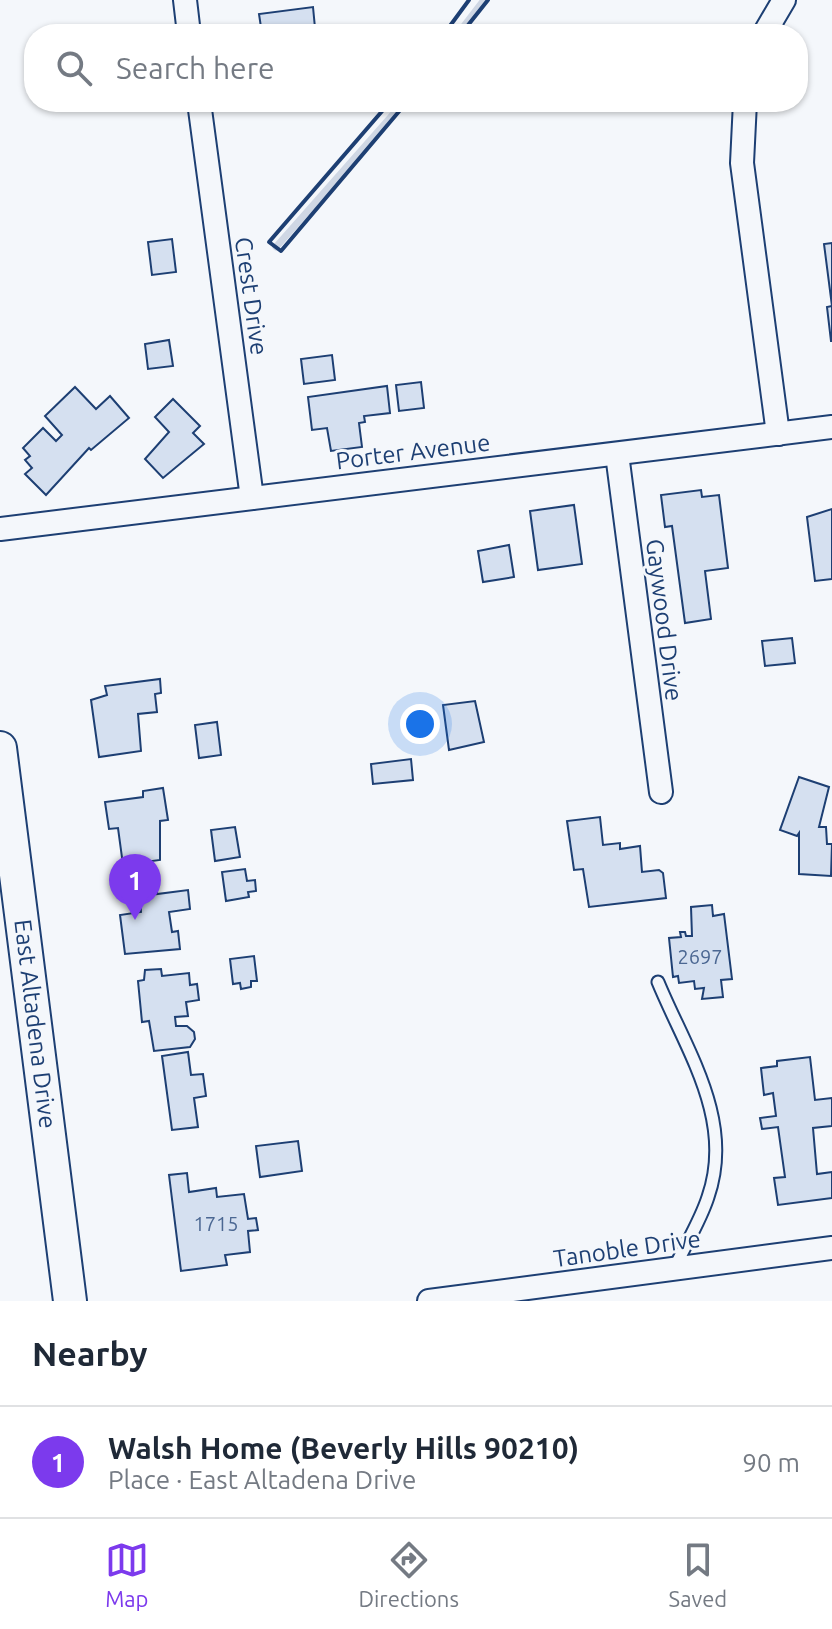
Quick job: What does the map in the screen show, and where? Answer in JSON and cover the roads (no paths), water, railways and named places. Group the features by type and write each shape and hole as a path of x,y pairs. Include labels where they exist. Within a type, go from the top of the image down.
{"main road":[{"name":"East Altadena Drive","path":"0,748 70,1301"}],"street":[{"path":"185,0 188,24"},
{"path":"770,24 784,0"},
{"name":"Crest Drive","path":"200,112 252,498"},
{"path":"745,112 742,163 778,434"},
{"name":"Porter Avenue","path":"0,529 832,427"},
{"name":"Gaywood Drive","path":"617,454 661,792"},
{"name":"Tanoble Drive","path":"429,1301 560,1293 674,1269 832,1248"}],"lane":[{"path":"658,982 706,1089 716,1141 709,1196 674,1269"}],"waterway":[{"path":"466,24 484,0"},
{"path":"276,247 395,112"}],"place":[{"name":"Walsh Home (Beverly Hills 90210)","path":"135,920"}]}
